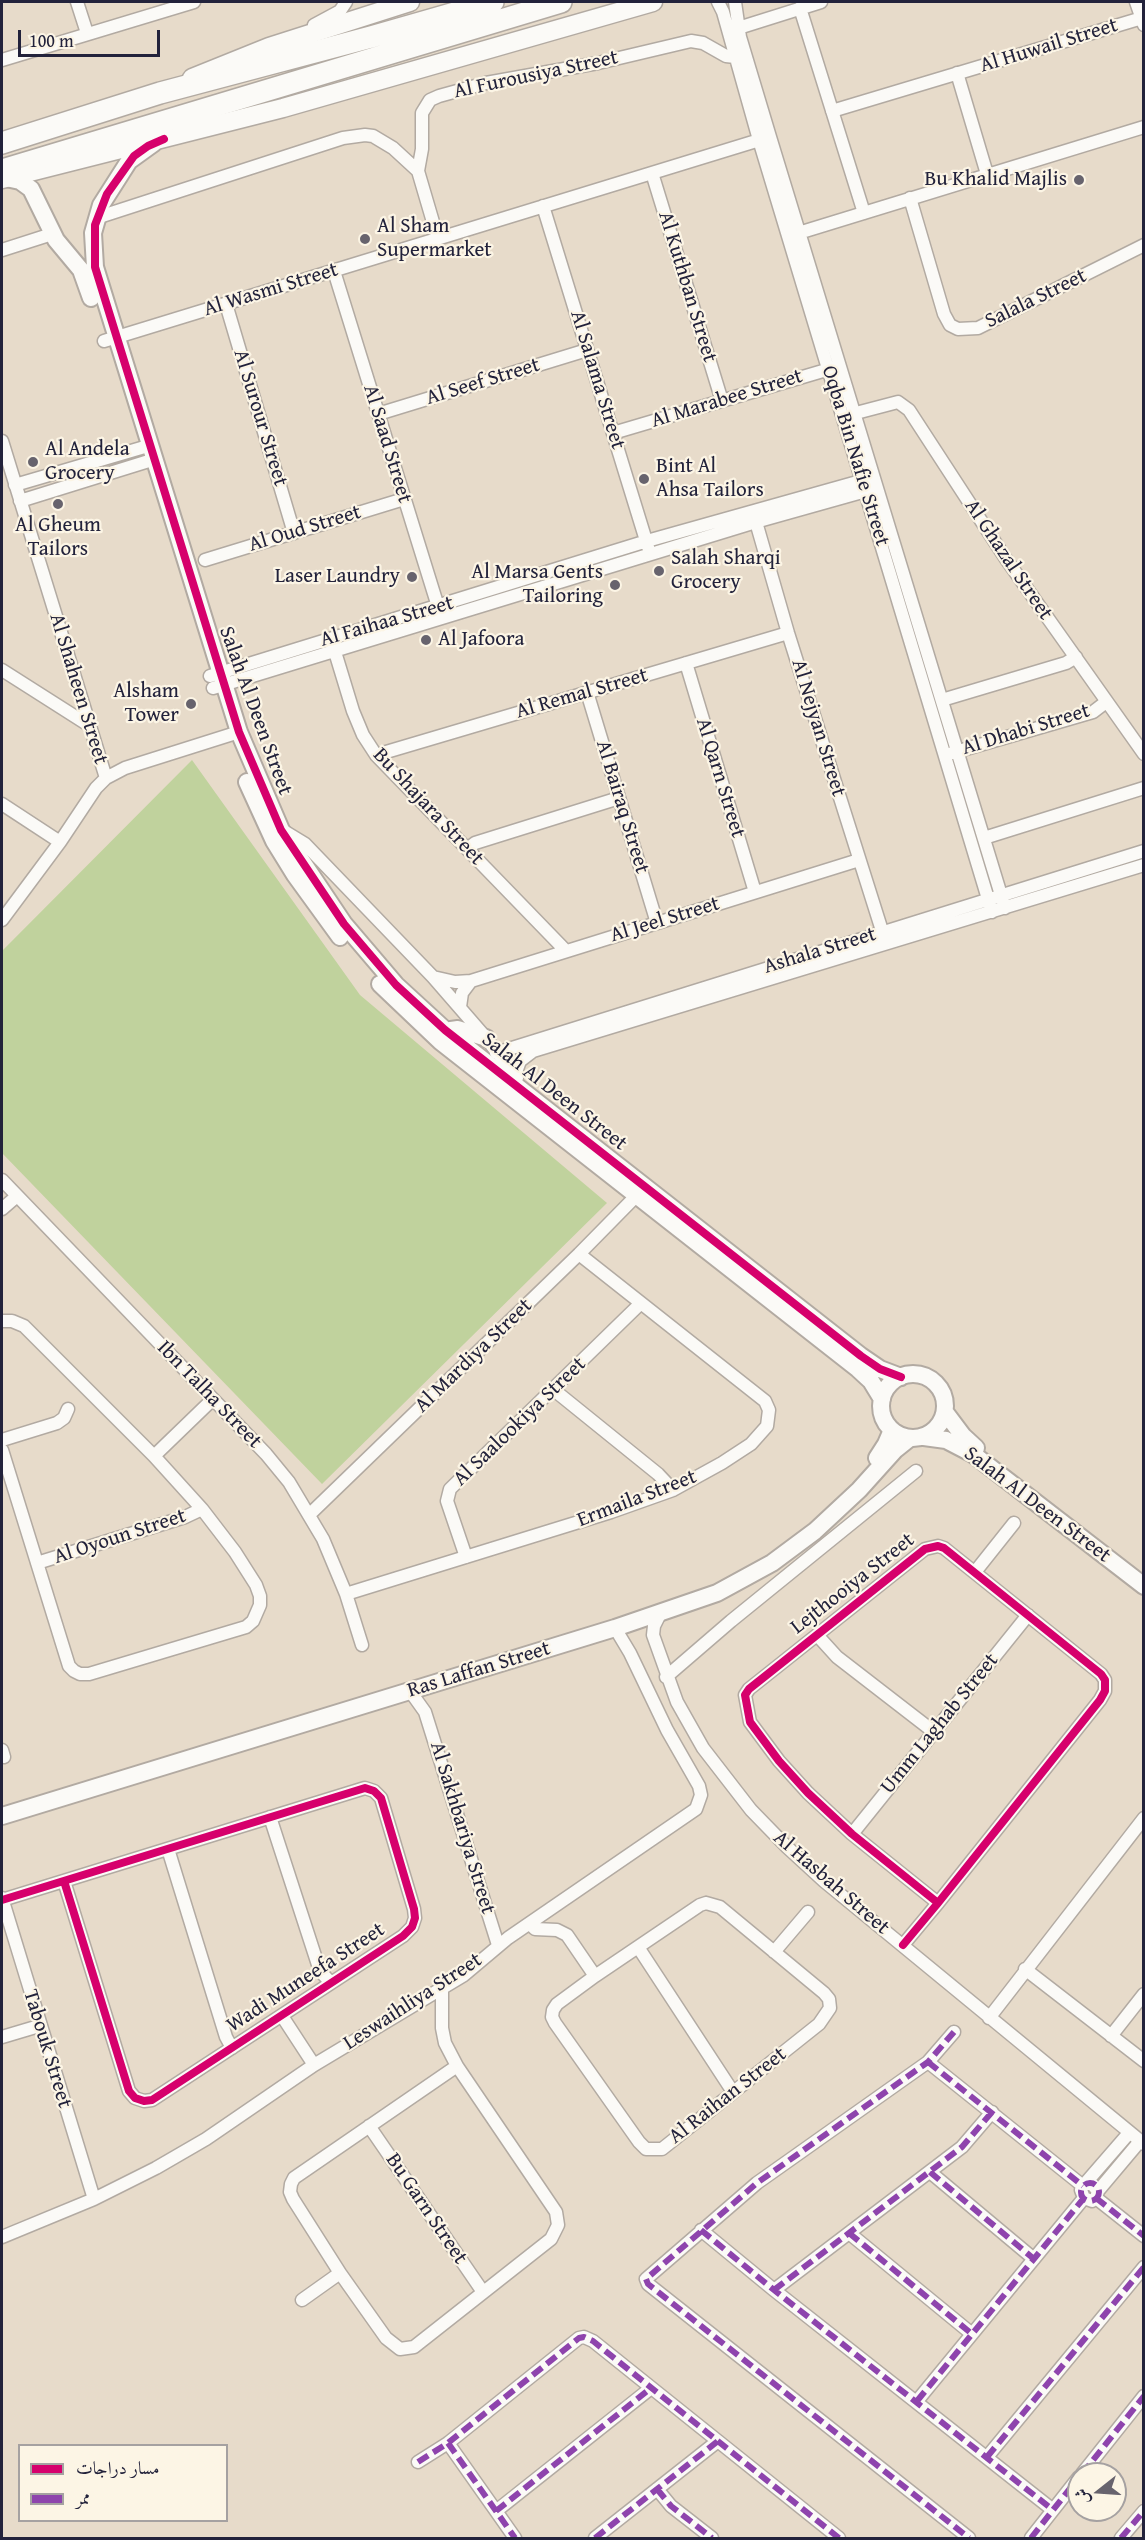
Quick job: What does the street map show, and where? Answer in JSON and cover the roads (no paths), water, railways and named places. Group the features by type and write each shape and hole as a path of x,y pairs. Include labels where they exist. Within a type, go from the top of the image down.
{"highway":[{"path":"2,143 160,93 493,2"},
{"path":"3,176 561,2"}],"main road":[{"path":"160,93 221,65 269,47 411,2"},
{"name":"Al Furousiya Street","path":"3,176 164,139 283,108 653,2"}],"street":[{"path":"77,2 87,33"},
{"path":"2,60 194,2"},
{"path":"269,47 328,19 340,11 346,2"},
{"name":"Oqba Bin Nafie Street","path":"718,2 733,29 794,234 828,369 871,484 958,750 1004,902"},
{"name":"Oqba Bin Nafie Street","path":"735,2 733,29 735,57 752,95"},
{"path":"733,29 821,2"},
{"path":"1136,2 1142,22"},
{"path":"800,8 864,213"},
{"name":"Al Huwail Street","path":"832,111 957,73 1142,22"},
{"name":"Al Furousiya Street","path":"418,171 422,148 422,113 430,100 439,96 486,83 598,63 691,41 703,43 726,56 735,57"},
{"name":"Al Huwail Street","path":"957,73 987,174"},
{"path":"794,234 1143,128"},
{"path":"96,218 357,135 374,136 402,154 418,171 438,239"},
{"name":"Al Wasmi Street","path":"110,340 765,138"},
{"name":"Salah Al Deen Street","path":"164,139 148,146 129,161 106,194 96,218 86,263 233,734 276,833 344,924 443,1036 641,1191 861,1356 880,1369 901,1377"},
{"name":"Al Kuthban Street","path":"652,173 722,401"},
{"name":"Salah Al Deen Street","path":"3,176 20,181 32,189 52,234 86,263"},
{"name":"Salala Street","path":"910,198 944,314 950,325 958,329 978,328 1143,245"},
{"name":"Al Salama Street","path":"543,206 648,548"},
{"path":"2,250 52,234"},
{"name":"Oqba Bin Nafie Street","path":"794,234 842,365 856,413 871,484 945,755 991,906"},
{"name":"Al Saad Street","path":"334,271 439,612"},
{"name":"Al Surour Street","path":"226,304 294,532"},
{"name":"Al Seef Street","path":"378,414 587,350"},
{"name":"Al Marabee Street","path":"613,433 842,365"},
{"name":"Al Ghazal Street","path":"856,413 898,402 904,404 1006,559 1143,754"},
{"name":"Al Shaheen Street","path":"2,441 106,778 125,768 233,734"},
{"path":"15,485 145,455"},
{"path":"20,501 145,455"},
{"name":"Al Faihaa Street","path":"217,680 648,548 871,484"},
{"name":"Al Oud Street","path":"205,560 404,499"},
{"name":"Al Nejyan Street","path":"754,517 884,938"},
{"name":"Al Remal Street","path":"376,755 788,633"},
{"name":"Bu Shajara Street","path":"333,644 353,711 363,735 376,755 566,951"},
{"path":"942,700 1066,663 1076,657"},
{"name":"Al Qarn Street","path":"686,663 755,892"},
{"path":"2,670 90,726"},
{"name":"Al Bairaq Street","path":"587,692 657,923"},
{"name":"Al Dhabi Street","path":"945,755 1093,712 1106,702"},
{"path":"2,920 60,842 96,788 106,778"},
{"path":"984,838 1143,789"},
{"path":"467,849 474,843 620,798"},
{"path":"2,804 60,842"},
{"name":"Salah Al Deen Street","path":"276,833 305,844 433,977 486,1038 527,1094"},
{"name":"Ashala Street","path":"1004,902 1143,851"},
{"name":"Al Jeel Street","path":"433,977 447,981 471,981 859,860"},
{"name":"Ashala Street","path":"496,1053 1004,902 1143,865"},
{"name":"Ashala Street","path":"514,1075 520,1061 533,1051 884,938"},
{"path":"460,1008 462,993 471,981"},
{"path":"443,1036 458,1029 486,1038"},
{"name":"Salah Al Deen Street","path":"443,1036 527,1094 858,1369 870,1381 882,1399"},
{"name":"Ibn Talha Street","path":"2,1180 266,1454 310,1514 346,1594 362,1645"},
{"name":"Al Mardiya Street","path":"310,1514 641,1191"},
{"path":"2,1209 17,1196"},
{"name":"Ermaila Street","path":"346,1594 611,1512 673,1490 723,1463 751,1444 767,1426 769,1410 765,1401 579,1254"},
{"name":"Al Saalookiya Street","path":"466,1557 447,1501 450,1489 640,1304"},
{"path":"2,1321 12,1320 24,1326 154,1456 202,1509 235,1552 260,1596 258,1614 246,1627 89,1674 80,1674 69,1666 38,1563 4,1469 2,1450"},
{"path":"916,1374 935,1383 945,1399 945,1412 938,1427 917,1437 892,1430 884,1419 882,1399 889,1386 901,1377 916,1374"},
{"path":"554,1390 658,1474 673,1490"},
{"path":"154,1456 213,1399"},
{"path":"2,1440 57,1423 64,1418 68,1409"},
{"name":"Salah Al Deen Street","path":"945,1412 970,1442 1143,1576"},
{"name":"Ras Laffan Street","path":"2,1806 526,1648 713,1585 768,1556 812,1524 871,1466 883,1451 892,1430"},
{"name":"Salah Al Deen Street","path":"917,1437 946,1440 974,1454 1143,1586"},
{"name":"Ras Laffan Street","path":"2,1816 418,1688 617,1631 717,1593 772,1563 815,1531 859,1490 895,1450 917,1437"},
{"path":"666,1677 731,1621 916,1471"},
{"name":"Al Oyoun Street","path":"38,1563 202,1509"},
{"path":"975,1572 1014,1523"},
{"name":"Lejthooiya Street","path":"903,1945 938,1903 1100,1700 1105,1691 1105,1680 1101,1674 944,1548 932,1546 749,1689 745,1695 750,1722 779,1761 808,1793 852,1834 938,1903"},
{"name":"Umm Laghab Street","path":"852,1834 1028,1615"},
{"name":"Al Hasbah Street","path":"658,1617 653,1635 666,1677 677,1702 704,1748 751,1810 824,1881 1142,2143"},
{"name":"Leswaihliya Street","path":"2,2237 94,2199 206,2139 314,2065 464,1975 498,1945 696,1809 700,1800 700,1791 617,1631"},
{"path":"817,1635 837,1657 934,1732"},
{"name":"Al Sakhbariya Street","path":"418,1688 498,1945"},
{"name":"Wadi Muneefa Street","path":"2,1899 365,1788 374,1791 381,1798 415,1918 412,1927 403,1936 152,2100 144,2101 135,2098 129,2091 64,1881"},
{"path":"270,1817 320,1971 331,1983"},
{"path":"989,2018 1143,1818"},
{"path":"168,1849 226,2037 232,2048"},
{"name":"Tabouk Street","path":"2,1899 39,2026 94,2199"},
{"name":"Al Raihan Street","path":"713,1903 829,1999 830,2008 819,2024 662,2149 646,2149 639,2142 552,2017 552,2010 557,2004 638,1947 700,1905 713,1903"},
{"path":"774,1952 808,1912"},
{"path":"530,1924 535,1929 557,1930 567,1935 595,1976"},
{"path":"638,1947 733,2092"},
{"path":"1025,1969 1143,2061"},
{"path":"442,1988 443,2036 457,2066 556,2212 558,2225 550,2239 414,2347 400,2349 386,2338 340,2273 293,2199 290,2192 291,2184 294,2178 457,2066"},
{"path":"1111,2036 1143,1994"},
{"name":"Wadi Muneefa Street","path":"282,2016 314,2065"},
{"path":"2,2037 39,2026"},
{"path":"954,2032 928,2062 757,2183 646,2279 648,2284 969,2538"},
{"path":"928,2062 1143,2236"},
{"path":"774,2290 962,2147 992,2112"},
{"name":"Bu Garn Street","path":"369,2126 483,2292"},
{"path":"917,2401 1090,2191 1129,2133"},
{"path":"1090,2191 1142,2143"},
{"path":"930,2172 1034,2259"},
{"path":"702,2230 774,2290 1053,2510"},
{"path":"849,2233 972,2334"},
{"path":"987,2457 1143,2267"},
{"path":"302,2300 340,2273"},
{"path":"418,2462 448,2443 579,2338 584,2337 593,2341 839,2538"},
{"path":"496,2511 651,2388"},
{"path":"1091,2462 1143,2396"},
{"path":"595,2538 718,2441"},
{"path":"448,2443 515,2538"},
{"path":"657,2489 670,2506 712,2538"},
{"path":"1031,2538 1067,2492"},
{"path":"1121,2538 1143,2511"}],"place":[{"name":"Bu Khalid Majlis","path":"1079,180"},
{"name":"Al Sham Supermarket","path":"365,239"},
{"name":"Al Andela Grocery","path":"33,462"},
{"name":"Bint Al Ahsa Tailors","path":"644,479"},
{"name":"Al Gheum Tailors","path":"58,504"},
{"name":"Salah Sharqi Grocery","path":"659,571"},
{"name":"Laser Laundry","path":"412,577"},
{"name":"Al Marsa Gents Tailoring","path":"615,585"},
{"name":"Al Jafoora","path":"426,640"},
{"name":"Alsham Tower","path":"191,704"}]}
